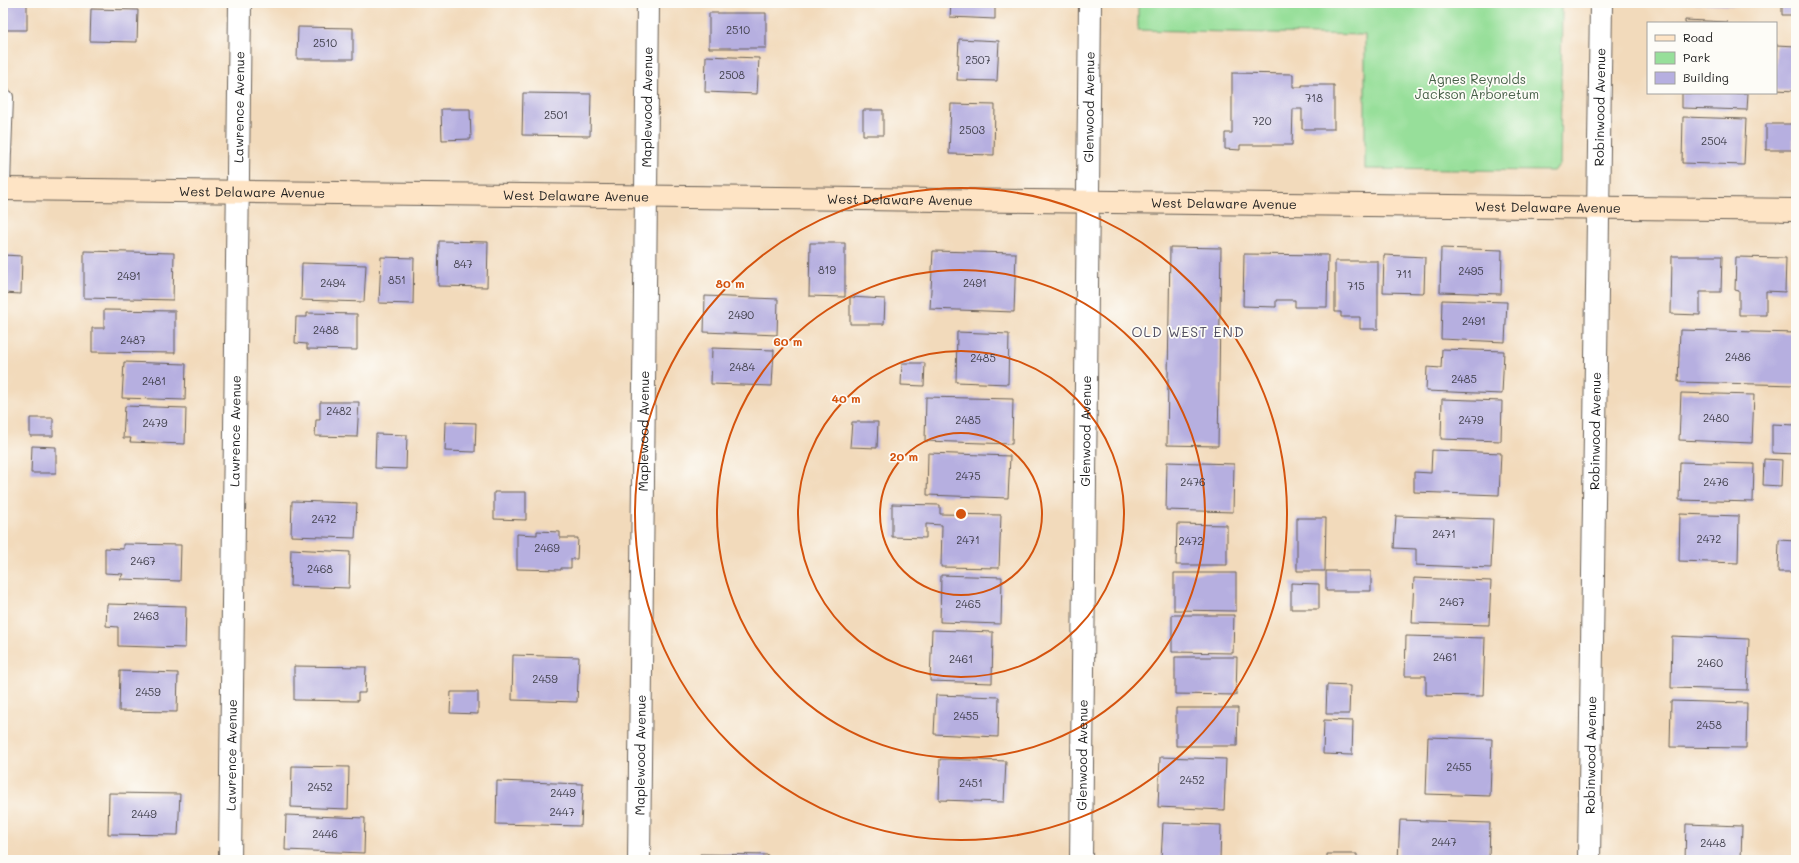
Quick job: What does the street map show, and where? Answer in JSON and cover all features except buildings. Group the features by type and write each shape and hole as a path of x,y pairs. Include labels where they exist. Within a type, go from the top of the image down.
{"street":[{"name":"Lawrence Avenue","path":"230,860 240,3"},
{"name":"Maplewood Avenue","path":"639,860 648,3"},
{"name":"Glenwood Avenue","path":"1081,860 1090,3"},
{"name":"Robinwood Avenue","path":"1589,860 1601,3"},
{"name":"West Delaware Avenue","path":"3,189 237,193 1796,210"}],"lane":[{"path":"3,97 6,97 3,189"}],"green space":[{"name":"Agnes Reynolds Jackson Arboretum","path":"1138,3 1562,3 1560,165 1553,171 1365,169 1365,35 1138,30"}],"district":[{"name":"OLD WEST END","path":"1188,332"}]}
